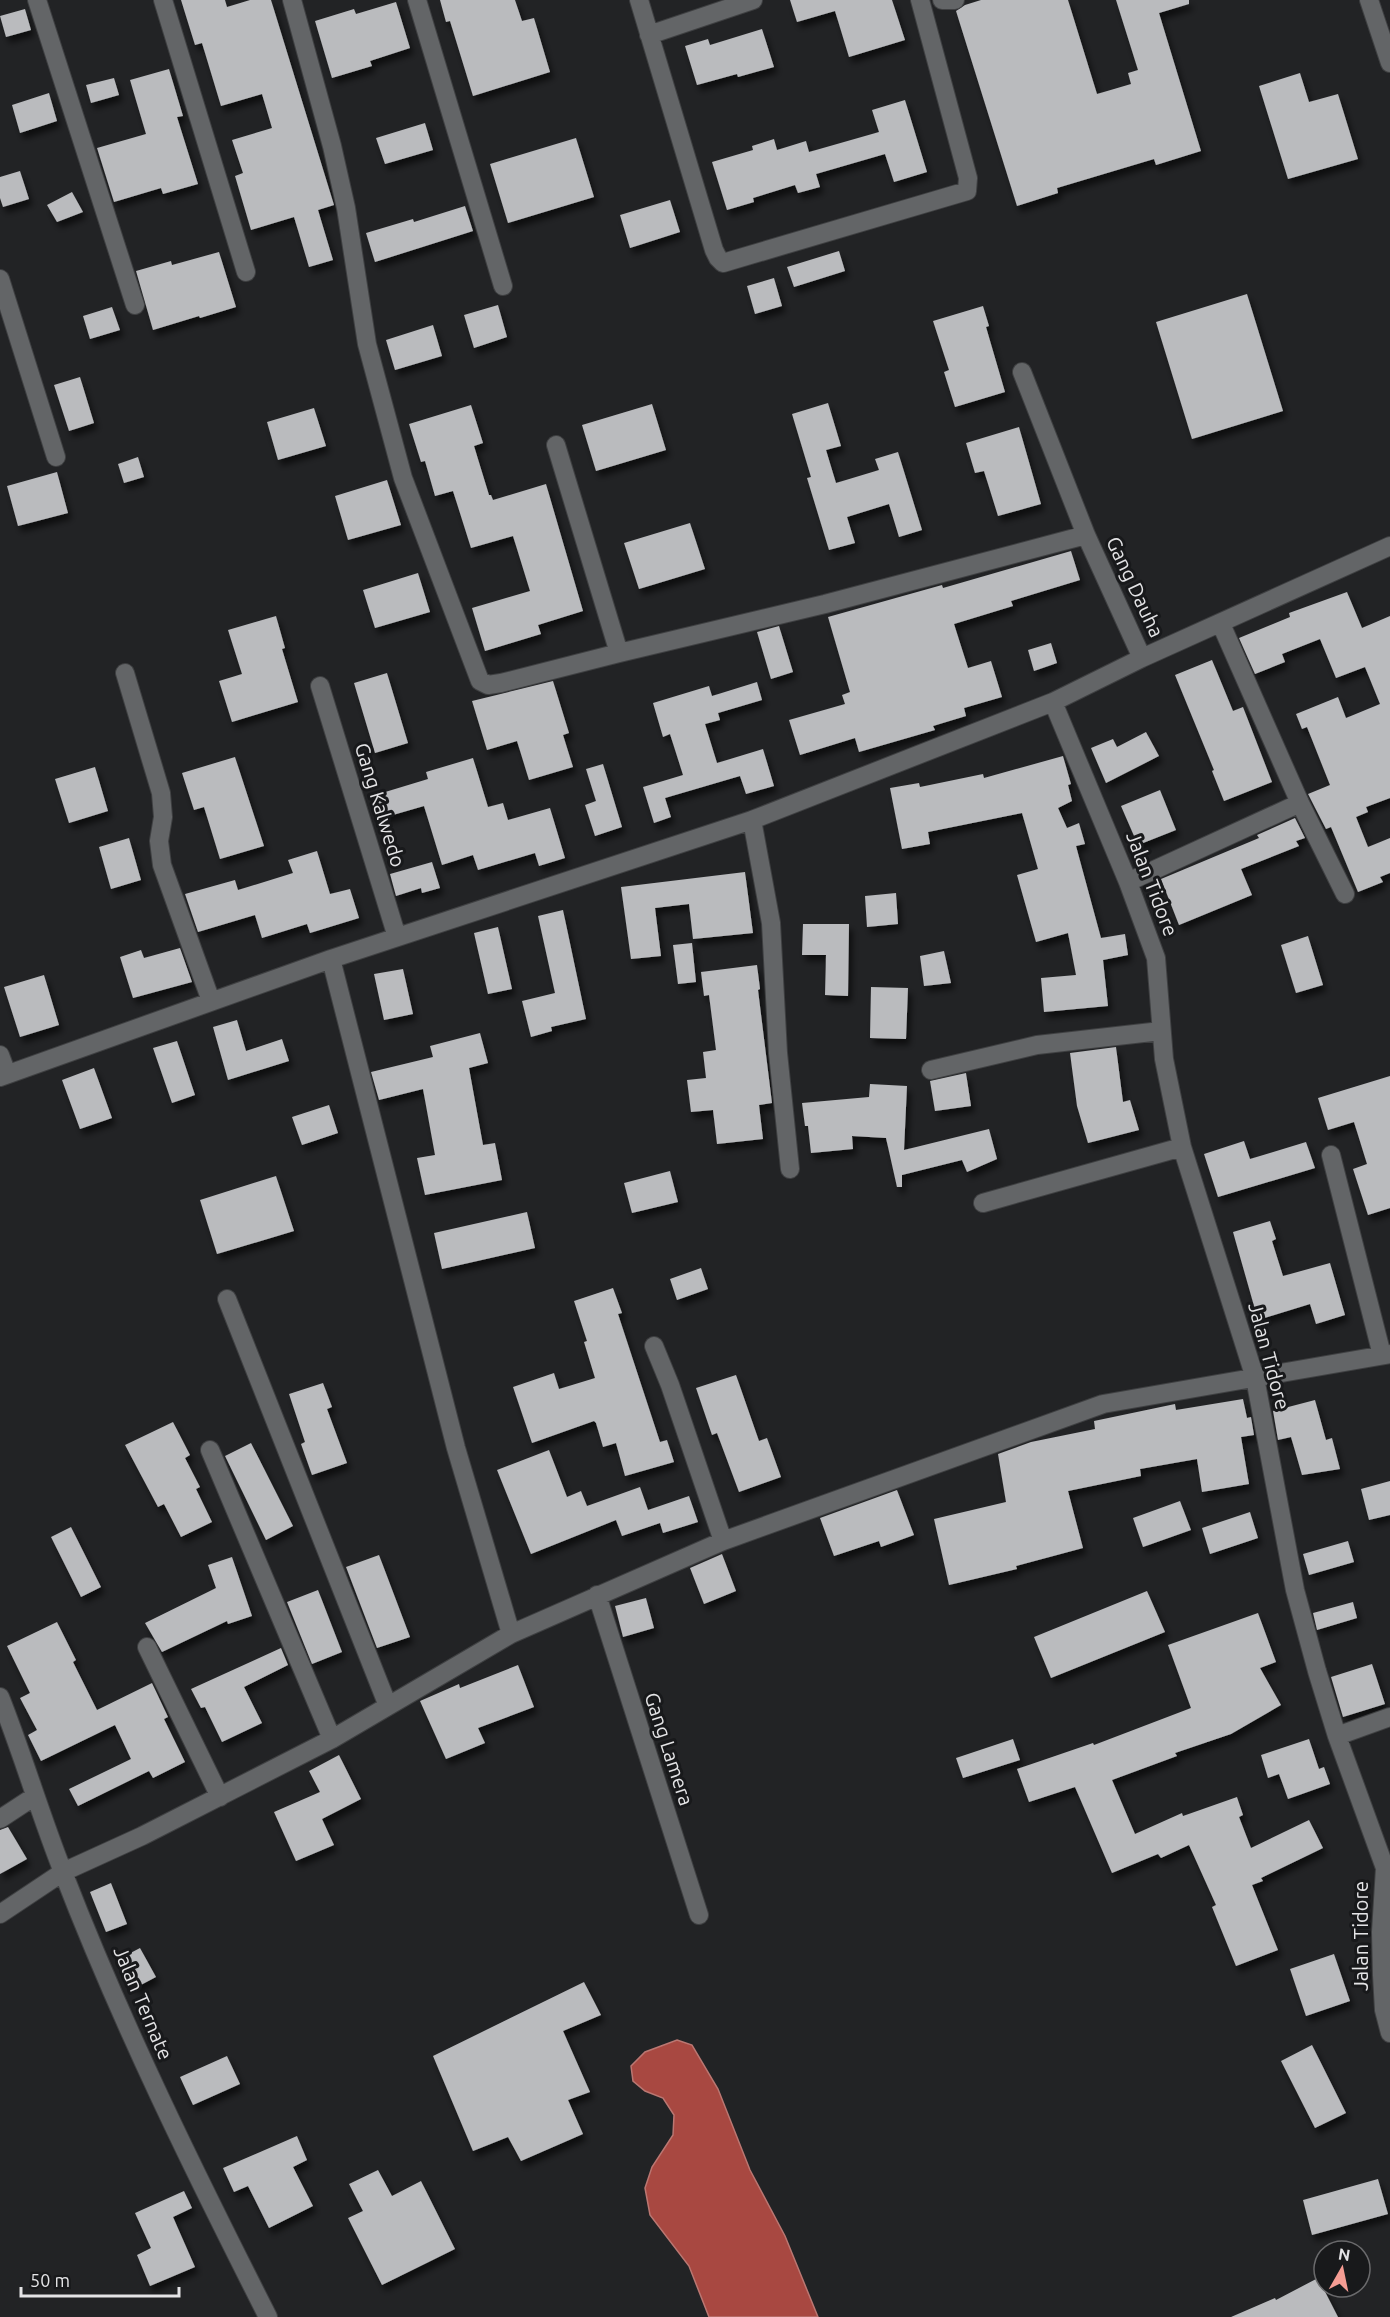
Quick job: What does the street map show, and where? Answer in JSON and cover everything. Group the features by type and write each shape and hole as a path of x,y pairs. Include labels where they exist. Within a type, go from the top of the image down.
{"street":[{"path":"37,0 135,305"},
{"path":"163,0 246,272"},
{"path":"292,0 332,146 346,208 367,344 403,478 480,681 488,685 501,683 825,604 1086,534"},
{"path":"417,0 503,286"},
{"path":"639,0 714,250 723,263 967,191 968,178 920,0"},
{"path":"649,35 753,0"},
{"path":"942,0 955,0"},
{"path":"1369,0 1390,63"},
{"path":"0,279 56,458"},
{"name":"Gang Dauha","path":"1022,372 1086,534 1142,658"},
{"path":"556,445 619,653"},
{"path":"0,1055 3,1076 331,959 752,820 1053,702 1142,658 1390,546"},
{"path":"1221,624 1300,803 1345,894"},
{"path":"125,673 160,793 163,817 159,841 162,865 211,1001"},
{"name":"Gang Kalwedo","path":"320,686 397,937"},
{"name":"Jalan Tidore","path":"1053,702 1128,882 1156,958 1161,1030 1169,1088 1182,1147 1255,1378 1295,1590 1317,1671 1337,1736 1387,1867 1381,1932 1384,2010 1390,2033"},
{"path":"1128,882 1300,803"},
{"path":"752,820 771,923 778,1053 790,1169"},
{"path":"331,959 456,1448 511,1634"},
{"path":"932,1070 1037,1045 1161,1030"},
{"path":"983,1203 1182,1147"},
{"path":"0,1914 63,1872 142,1836 332,1739 511,1634 723,1541 1103,1404 1386,1355 1331,1155"},
{"path":"227,1299 388,1706"},
{"path":"654,1346 670,1385 723,1541"},
{"path":"210,1450 332,1739"},
{"name":"Gang Lamera","path":"597,1595 699,1916"},
{"path":"147,1647 220,1797"},
{"name":"Jalan Ternate","path":"0,1697 63,1872 140,2055 193,2170 268,2317"},
{"path":"1337,1736 1390,1717"},
{"path":"0,1819 35,1796"}],"shaded area":[{"path":"677,2040 692,2045 718,2089 750,2170 785,2236 818,2317 709,2317 689,2266 650,2215 645,2188 652,2167 673,2135 674,2115 663,2098 645,2091 633,2081 631,2066 645,2052"}],"building":[{"path":"181,0 225,0 227,7 250,0 271,0 334,205 318,210 333,260 309,267 294,217 251,230 235,176 243,173 232,140 272,128 262,94 221,106 202,43 195,45"},
{"path":"440,0 515,0 522,21 534,18 550,72 473,96 450,21 446,22"},
{"path":"790,0 892,0 905,40 849,57 835,11 797,22"},
{"path":"981,0 1068,0 1097,94 1131,84 1128,73 1138,70 1116,0 1189,0 1189,4 1159,13 1201,151 1156,165 1154,159 1057,188 1058,193 1017,206 956,11 965,5"},
{"path":"396,2 410,48 370,61 372,66 332,78 315,21 354,9 356,14"},
{"path":"25,9 31,30 6,37 0,16"},
{"path":"762,29 774,67 697,85 685,46 708,39 710,45"},
{"path":"169,69 183,116 177,117 198,184 163,194 161,188 114,202 97,148 146,134 130,80"},
{"path":"1300,73 1309,102 1338,94 1358,159 1288,179 1259,86"},
{"path":"114,78 119,95 91,103 86,85"},
{"path":"49,93 57,121 20,133 12,105"},
{"path":"905,100 927,172 894,182 885,154 816,174 820,187 798,193 795,185 753,198 754,202 727,210 712,162 753,150 752,146 774,139 777,150 806,141 809,152 879,132 872,110"},
{"path":"425,123 433,150 385,164 376,138"},
{"path":"576,138 594,197 508,223 490,164"},
{"path":"20,171 29,199 3,207 0,198 0,177"},
{"path":"72,192 83,212 57,222 47,205"},
{"path":"670,200 680,232 630,248 620,215"},
{"path":"465,206 473,231 375,262 366,233 413,219 414,222"},
{"path":"839,251 845,271 794,287 787,267"},
{"path":"219,252 236,307 153,330 136,271 171,261 172,265"},
{"path":"774,278 782,306 755,314 747,286"},
{"path":"1247,294 1283,411 1192,439 1156,322"},
{"path":"498,305 507,337 474,348 464,315"},
{"path":"983,306 989,326 986,327 1005,392 955,407 944,372 949,370 933,321"},
{"path":"112,307 120,330 90,339 83,316"},
{"path":"433,325 442,356 395,370 386,340"},
{"path":"80,377 94,423 69,431 54,385"},
{"path":"828,403 841,446 826,450 836,483 879,470 875,459 898,452 922,530 899,537 889,504 847,517 855,543 829,550 807,478 811,477 792,414"},
{"path":"652,404 666,450 596,471 582,425"},
{"path":"471,405 483,443 474,446 489,495 493,500 546,484 583,611 538,625 541,634 485,651 472,608 530,591 513,536 471,548 453,491 435,496 425,461 421,462 409,424"},
{"path":"314,408 326,446 278,460 267,422"},
{"path":"1019,427 1041,504 998,516 984,471 975,473 966,443"},
{"path":"138,457 144,477 124,483 118,464"},
{"path":"57,472 68,513 18,526 7,486"},
{"path":"387,480 401,525 348,540 335,496"},
{"path":"690,523 705,569 639,589 624,543"},
{"path":"1071,551 1080,580 1011,601 1013,606 954,624 968,668 991,661 1002,697 964,708 966,716 933,726 935,730 859,752 855,738 800,755 789,720 845,704 842,695 850,692 828,617 942,585 943,588"},
{"path":"418,573 430,612 375,628 363,590"},
{"path":"1347,592 1362,628 1390,616 1390,798 1366,807 1368,812 1356,817 1368,847 1390,838 1390,873 1380,877 1383,882 1358,892 1331,827 1326,829 1308,794 1330,785 1307,727 1302,729 1296,714 1338,697 1346,718 1380,704 1365,667 1336,678 1320,639 1282,654 1285,662 1255,674 1239,638 1290,617 1289,613"},
{"path":"276,616 285,648 282,649 298,702 232,722 219,681 242,674 228,630"},
{"path":"779,626 793,672 771,679 757,632"},
{"path":"1051,643 1057,663 1034,671 1028,650"},
{"path":"1212,660 1233,711 1243,707 1272,782 1224,801 1212,771 1214,770 1175,675"},
{"path":"387,673 408,743 375,753 354,683"},
{"path":"553,681 569,733 563,735 573,767 529,780 517,741 487,750 472,701"},
{"path":"757,682 762,700 718,713 720,720 705,724 717,763 763,749 774,786 746,794 740,776 665,798 671,817 654,823 643,787 683,775 670,734 663,737 653,703 709,686 712,696"},
{"path":"1146,732 1159,756 1106,783 1091,748 1113,739 1117,747"},
{"path":"1063,756 1071,784 1068,785 1072,801 1058,808 1067,828 1079,823 1085,844 1076,846 1101,938 1125,934 1128,955 1103,960 1108,1006 1044,1012 1041,978 1076,975 1068,933 1036,942 1017,875 1038,869 1022,813 928,832 930,844 902,849 890,788 919,783 920,787 983,774 984,778"},
{"path":"235,757 264,846 220,859 204,807 194,810 182,773"},
{"path":"473,758 488,807 503,803 508,820 550,808 565,858 539,866 535,853 478,870 473,855 442,865 424,806 379,819 372,796 428,779 426,772"},
{"path":"603,764 622,827 595,836 585,805 596,801 586,769"},
{"path":"95,767 108,811 69,823 55,779"},
{"path":"1160,790 1176,830 1138,845 1121,806"},
{"path":"1295,818 1305,838 1296,841 1299,846 1241,869 1252,895 1179,925 1161,879 1259,838 1257,835"},
{"path":"129,838 141,880 111,889 99,847"},
{"path":"317,851 330,894 350,889 359,918 310,933 307,924 262,938 255,915 198,932 185,894 235,880 238,890 293,873 288,860"},
{"path":"432,862 440,888 422,893 421,888 396,896 390,874"},
{"path":"745,872 753,933 693,939 689,904 655,908 661,956 631,959 621,887"},
{"path":"896,893 898,924 867,927 865,896"},
{"path":"563,910 586,1019 551,1027 552,1031 531,1037 522,1001 555,993 538,916"},
{"path":"803,924 849,924 848,996 825,995 826,955 802,955"},
{"path":"498,927 512,989 488,994 474,933"},
{"path":"1308,936 1323,985 1296,993 1281,945"},
{"path":"692,943 696,982 678,984 673,945"},
{"path":"180,948 192,982 133,998 120,957 141,950 144,958"},
{"path":"944,951 951,983 924,986 920,956"},
{"path":"757,965 772,1103 759,1105 763,1139 717,1144 713,1110 691,1112 687,1080 706,1078 703,1052 716,1050 709,995 704,996 701,972"},
{"path":"403,969 413,1014 384,1020 374,974"},
{"path":"44,975 59,1025 20,1037 4,987"},
{"path":"871,987 908,988 906,1039 870,1038"},
{"path":"237,1020 246,1051 282,1039 289,1061 228,1080 213,1027"},
{"path":"480,1033 488,1063 469,1068 483,1145 495,1143 502,1180 425,1195 417,1158 435,1155 423,1089 379,1100 371,1072 433,1057 430,1046"},
{"path":"177,1041 195,1095 172,1103 153,1048"},
{"path":"1116,1047 1123,1102 1130,1100 1139,1130 1088,1143 1077,1106 1070,1053"},
{"path":"94,1068 112,1118 80,1129 62,1080"},
{"path":"966,1073 971,1106 935,1111 930,1081"},
{"path":"1390,1076 1390,1208 1368,1215 1353,1169 1367,1164 1354,1122 1328,1130 1318,1098"},
{"path":"870,1084 907,1086 904,1150 989,1129 997,1159 967,1172 962,1160 902,1175 902,1187 897,1187 886,1138 852,1136 853,1149 811,1153 808,1126 805,1126 802,1103 869,1097"},
{"path":"329,1105 338,1133 302,1145 292,1117"},
{"path":"1244,1141 1250,1159 1306,1142 1315,1168 1218,1197 1204,1154"},
{"path":"670,1171 678,1202 632,1213 624,1183"},
{"path":"276,1176 294,1231 217,1254 200,1200"},
{"path":"527,1212 535,1248 442,1269 434,1233"},
{"path":"1270,1221 1276,1239 1272,1241 1283,1276 1330,1263 1345,1315 1316,1324 1310,1304 1258,1320 1233,1232"},
{"path":"701,1268 708,1289 677,1300 670,1279"},
{"path":"613,1288 622,1313 618,1314 660,1442 667,1440 674,1462 625,1476 616,1443 603,1447 594,1421 532,1443 513,1387 554,1373 559,1389 595,1378 584,1342 587,1341 574,1301"},
{"path":"736,1375 759,1441 767,1438 781,1477 739,1492 717,1433 712,1435 696,1388"},
{"path":"323,1383 332,1407 327,1409 347,1463 312,1475 301,1444 305,1442 289,1394"},
{"path":"1243,1399 1247,1418 1251,1417 1254,1435 1241,1437 1249,1484 1202,1492 1197,1459 1140,1469 1141,1476 1068,1491 1083,1548 1016,1566 1017,1569 949,1585 934,1519 1006,1502 998,1454 1031,1442 1095,1429 1094,1421 1175,1404 1176,1410"},
{"path":"1315,1400 1326,1440 1332,1438 1340,1469 1302,1475 1291,1437 1278,1440 1273,1411"},
{"path":"173,1422 190,1455 185,1458 200,1487 196,1489 212,1522 181,1537 164,1504 158,1507 125,1445"},
{"path":"251,1443 293,1526 266,1540 225,1456"},
{"path":"549,1450 567,1497 581,1491 587,1506 640,1487 648,1510 689,1496 698,1522 663,1533 660,1523 622,1536 616,1520 531,1554 497,1470"},
{"path":"1390,1481 1390,1515 1369,1520 1361,1489"},
{"path":"897,1490 914,1535 881,1547 879,1541 834,1556 820,1518"},
{"path":"1180,1501 1191,1530 1143,1547 1133,1518"},
{"path":"1250,1512 1258,1538 1210,1554 1202,1528"},
{"path":"71,1527 101,1587 81,1597 51,1537"},
{"path":"1348,1541 1354,1562 1309,1575 1303,1554"},
{"path":"722,1554 736,1591 704,1604 690,1568"},
{"path":"379,1555 410,1637 377,1648 346,1567"},
{"path":"232,1557 252,1616 228,1624 227,1621 162,1652 145,1623 216,1588 208,1565"},
{"path":"318,1590 342,1652 312,1664 287,1602"},
{"path":"1147,1591 1165,1632 1051,1678 1034,1637"},
{"path":"646,1598 654,1628 623,1637 615,1606"},
{"path":"1353,1602 1357,1618 1317,1630 1313,1613"},
{"path":"1258,1613 1276,1662 1260,1668 1281,1705 1231,1734 1175,1753 1177,1756 1112,1780 1135,1834 1182,1813 1183,1816 1237,1797 1243,1815 1239,1817 1251,1848 1309,1820 1323,1848 1261,1878 1263,1881 1252,1885 1278,1950 1236,1966 1212,1907 1216,1905 1189,1845 1161,1858 1158,1854 1112,1873 1075,1787 1029,1802 1017,1769 1093,1743 1094,1745 1191,1708 1168,1645"},
{"path":"57,1622 76,1660 73,1662 97,1710 152,1683 168,1717 164,1719 185,1762 153,1778 149,1771 78,1806 69,1789 131,1759 115,1725 41,1761 28,1735 37,1730 20,1698 30,1693 7,1646"},
{"path":"281,1648 288,1665 244,1687 262,1723 222,1742 205,1707 201,1708 191,1689"},
{"path":"1372,1664 1385,1704 1343,1717 1331,1677"},
{"path":"518,1665 534,1707 478,1728 485,1743 446,1759 420,1701 459,1684 460,1688"},
{"path":"1013,1739 1020,1760 963,1778 956,1758"},
{"path":"1309,1739 1319,1769 1324,1767 1330,1784 1288,1799 1279,1774 1268,1778 1261,1755"},
{"path":"339,1755 361,1799 322,1819 334,1845 296,1861 274,1812 320,1792 309,1771"},
{"path":"8,1827 27,1859 0,1874 0,1830"},
{"path":"111,1883 127,1924 106,1932 90,1892"},
{"path":"140,1948 156,1977 135,1988 119,1959"},
{"path":"1334,1954 1350,2001 1306,2016 1290,1969"},
{"path":"584,1982 601,2015 563,2031 590,2092 568,2100 583,2134 521,2161 508,2137 473,2151 433,2056"},
{"path":"1312,2045 1346,2113 1315,2128 1281,2061"},
{"path":"227,2056 240,2084 193,2105 180,2077"},
{"path":"297,2136 307,2160 293,2167 313,2206 269,2228 248,2186 234,2192 223,2168"},
{"path":"378,2170 392,2196 421,2181 455,2249 382,2285 348,2218 363,2211 349,2184"},
{"path":"1378,2179 1388,2214 1312,2235 1303,2200"},
{"path":"184,2191 192,2208 173,2217 195,2267 150,2286 137,2255 151,2248 135,2213"},
{"path":"1312,2281 1312,2299 1329,2299 1338,2317 1231,2317 1275,2298 1276,2300"}]}
